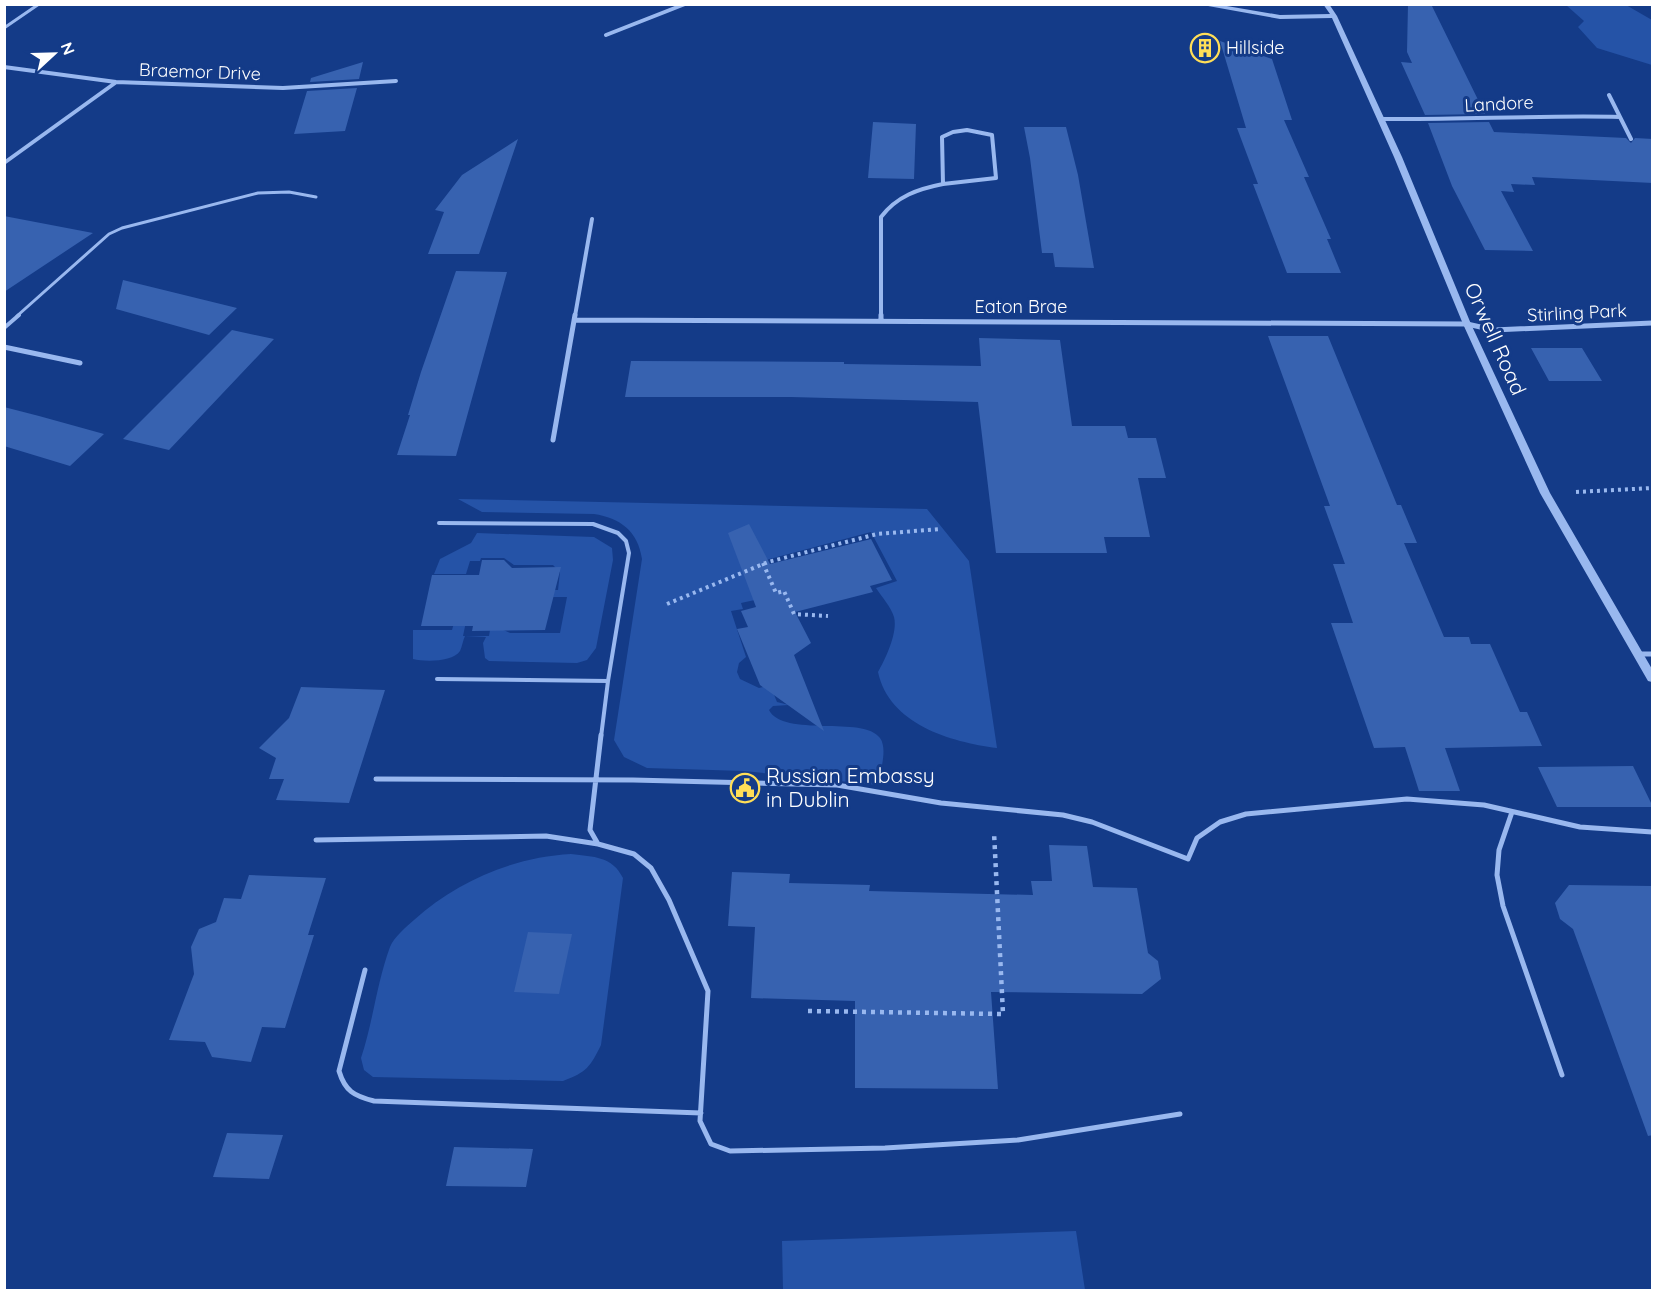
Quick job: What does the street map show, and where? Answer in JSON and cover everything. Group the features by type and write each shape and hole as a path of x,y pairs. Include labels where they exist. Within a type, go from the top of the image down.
{"street":[{"path":"606,35 685,4"},
{"path":"1200,4 1280,17 1334,16"},
{"name":"Orwell Road","path":"1326,4 1334,16 1381,119 1467,324 1545,493 1653,678"},
{"name":"Braemor Drive","path":"4,67 116,82 283,88 396,81"},
{"path":"4,164 116,82"},
{"path":"1609,95 1631,139"},
{"name":"Landore","path":"1381,119 1463,120 1540,115 1620,117"},
{"path":"881,320 880,219 891,204 908,194 943,184 996,178 992,135 968,131 955,132 942,137 943,184"},
{"path":"553,440 592,219"},
{"name":"Eaton Brae","path":"574,320 1467,324"},
{"name":"Stirling Park","path":"1467,324 1494,330 1653,323"},
{"path":"4,347 80,363"},
{"path":"1639,654 1653,654"}],"lane":[{"path":"4,28 39,4"},
{"path":"4,328 109,234 122,228 258,193 290,192 316,196"},
{"path":"439,523 593,524 618,533 626,541 629,553 608,681 590,830 598,844"},
{"path":"437,679 608,681"},
{"path":"376,779 597,780 837,785 941,803 1063,814 1092,822 1188,859 1197,838 1220,822 1246,814 1407,799 1463,802 1580,827 1653,832"},
{"path":"1512,812 1500,850 1497,875 1501,895 1562,1076"},
{"path":"316,840 546,836 598,844 634,854 651,868 669,900 708,991 700,1121 711,1144 730,1151 885,1148 1018,1140 1179,1114"},
{"path":"366,970 339,1071 343,1084 351,1095 374,1101 701,1113"}],"path":[{"path":"1545,493 1653,488"},
{"path":"667,604 763,563 877,534 940,529"},
{"path":"763,563 776,593 784,591 794,614 828,616"},
{"path":"808,1011 1003,1014 993,807"}],"shaded area":[{"path":"1566,5 1626,5 1652,20 1652,65 1597,48 1578,27 1584,21"},
{"path":"458,499 927,509 969,561 997,748 960,741 924,727 895,705 884,690 878,672 891,645 895,623 891,610 876,588 897,581 871,532 766,560 773,596 741,603 743,609 731,611 746,657 739,663 737,672 740,679 759,688 770,685 777,702 789,705 773,706 769,710 777,718 790,723 842,726 871,731 880,738 883,748 878,785 744,771 647,768 624,757 614,740 642,559 640,549 632,534 620,523 594,514 482,512"},
{"path":"477,533 594,537 612,548 613,560 596,648 587,660 577,663 489,661 485,658 483,643 486,637 465,636 489,636 491,624 510,633 560,633 567,597 553,597 554,590 558,590 560,572 553,565 514,565 504,558 481,558 480,561 470,561 466,574 434,574 440,559 471,543"},
{"path":"456,616 467,617 463,636 465,636 460,651 456,655 431,661 413,659 413,630 452,630"},
{"path":"571,854 602,859 613,865 623,878 601,1045 587,1068 578,1075 563,1081 373,1077 364,1070 361,1058 382,974 390,947 400,932 449,894 487,874 528,860"},
{"path":"1076,1231 1085,1290 783,1290 782,1241"}],"building":[{"path":"1408,4 1431,4 1485,114 1425,115 1401,62 1412,63 1407,52"},
{"path":"1220,41 1272,59 1292,120 1284,120 1309,177 1304,177 1331,239 1327,239 1341,273 1287,273 1253,184 1258,184 1237,128 1246,128"},
{"path":"363,62 359,79 310,82 311,78"},
{"path":"357,88 345,131 294,134 307,91"},
{"path":"873,122 916,124 914,179 868,178"},
{"path":"1489,122 1494,132 1626,138 1631,143 1635,138 1653,139 1653,183 1532,177 1535,185 1511,184 1514,192 1501,191 1533,251 1485,250 1452,186 1428,123"},
{"path":"1024,127 1066,127 1078,175 1094,268 1055,267 1053,253 1042,253"},
{"path":"518,139 479,254 428,254 444,212 435,210 462,175"},
{"path":"4,216 93,233 4,292"},
{"path":"456,271 507,272 456,456 397,455 421,372"},
{"path":"123,280 237,308 209,335 116,309"},
{"path":"232,330 274,339 169,450 123,439"},
{"path":"1268,336 1328,336 1397,505 1401,505 1417,543 1404,543 1444,637 1469,637 1471,644 1490,644 1520,712 1527,712 1542,746 1445,748 1460,791 1419,791 1405,747 1374,748 1331,623 1353,623 1333,564 1345,564 1324,506 1330,506"},
{"path":"979,338 1060,340 1072,426 1125,426 1128,438 1156,438 1166,478 1138,478 1150,537 1104,537 1107,553 996,553 978,402 791,397 625,397 631,361 844,362 844,364 981,366"},
{"path":"1531,348 1582,348 1602,381 1549,381"},
{"path":"4,407 104,434 70,466 4,446"},
{"path":"749,524 770,564 871,539 892,580 870,586 873,592 795,612 811,643 794,655 824,731 760,685 737,629 748,627 741,611 756,607 728,533"},
{"path":"482,560 504,560 512,568 561,567 545,630 472,631 473,626 421,626 432,575 479,575"},
{"path":"301,687 385,690 349,803 276,800 284,779 269,779 276,758 259,748 289,718"},
{"path":"1633,766 1653,807 1557,807 1538,767"},
{"path":"1049,845 1087,846 1093,887 1137,888 1148,953 1158,961 1161,979 1142,994 991,992 998,1089 855,1088 855,1001 751,998 755,927 728,926 732,872 790,874 789,883 870,885 869,891 1033,895 1031,881 1052,881"},
{"path":"249,875 326,878 308,935 314,935 285,1028 262,1027 251,1062 212,1057 205,1042 169,1040 194,974 191,947 199,929 216,922 224,898 241,899"},
{"path":"1569,885 1653,886 1653,1135 1648,1136 1573,929 1560,919 1555,903"},
{"path":"528,932 572,934 559,994 514,992"},
{"path":"227,1133 283,1135 269,1179 213,1177"},
{"path":"454,1147 533,1149 526,1187 446,1186"}],"place":[{"name":"Hillside","path":"1205,48"},
{"name":"Russian Embassy in Dublin","path":"745,788"}]}
